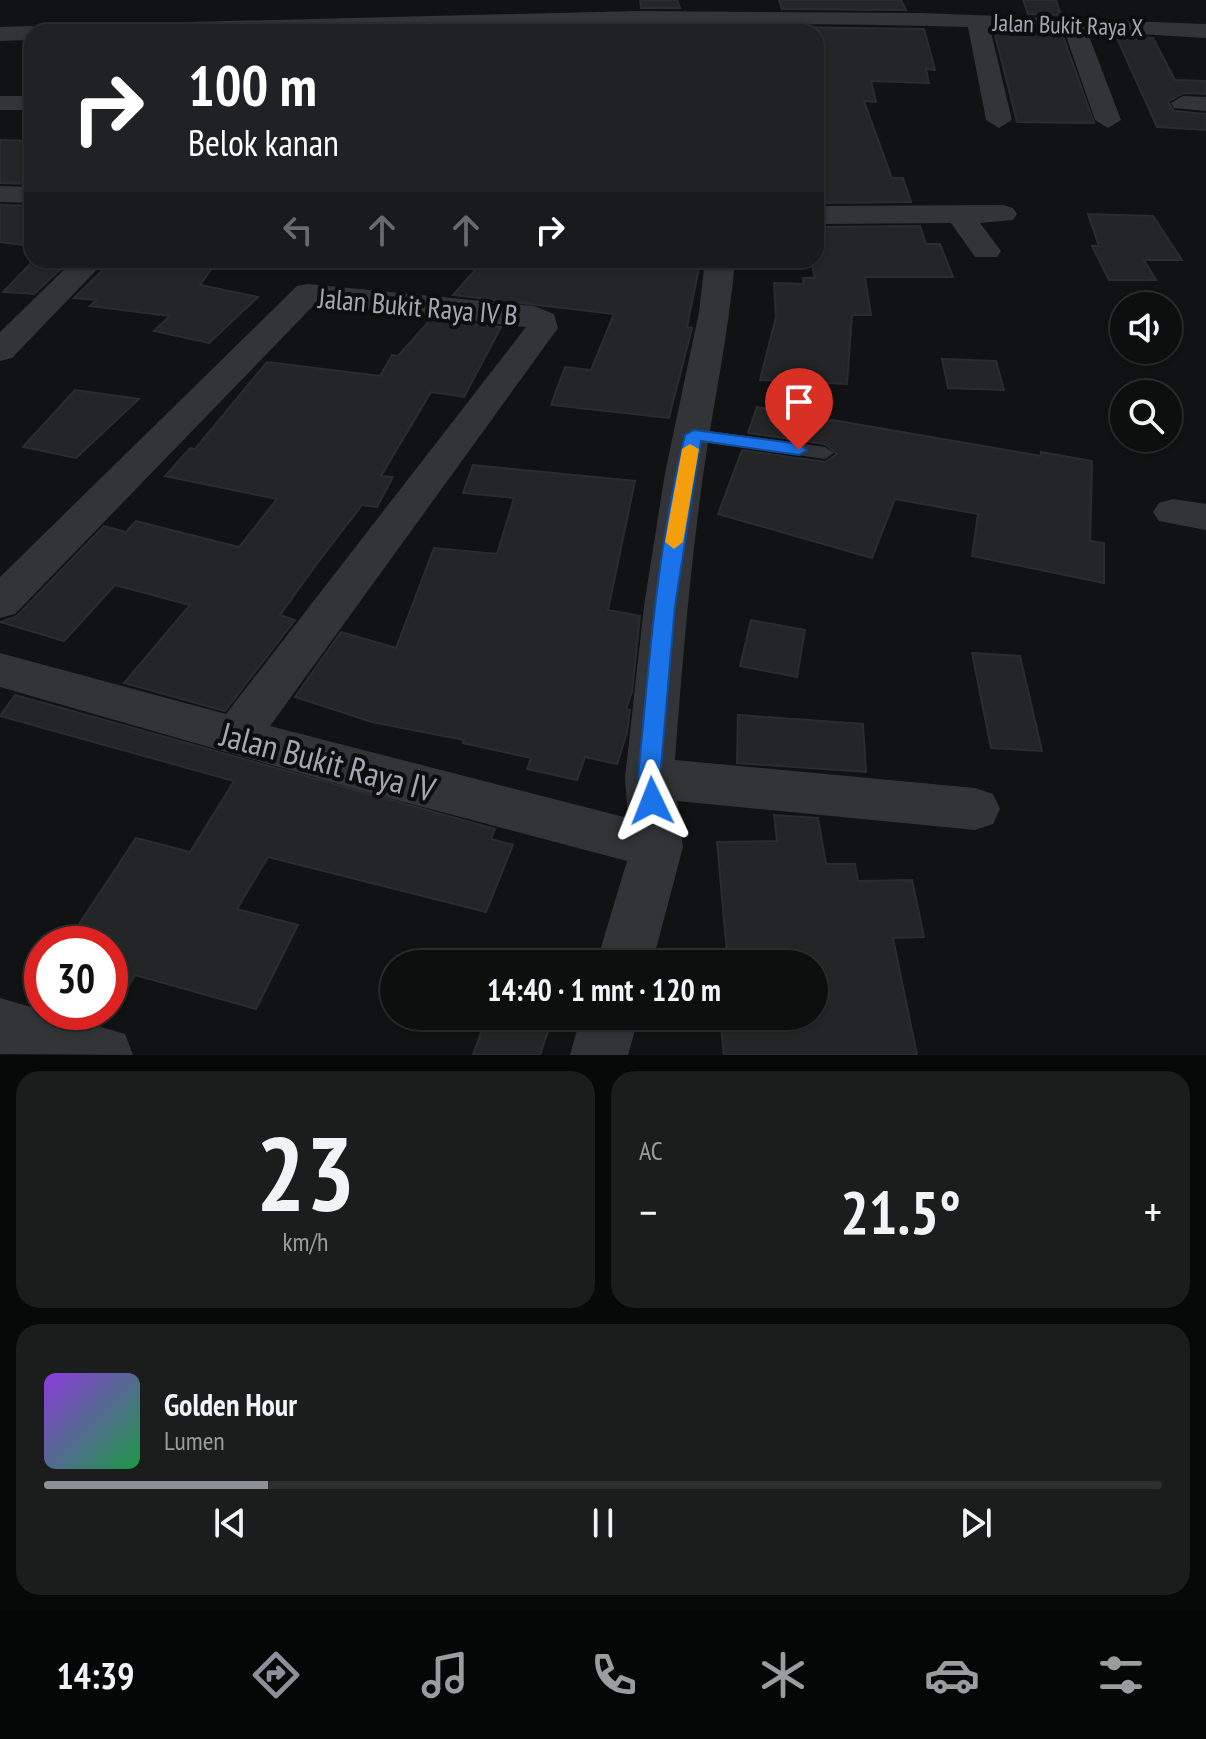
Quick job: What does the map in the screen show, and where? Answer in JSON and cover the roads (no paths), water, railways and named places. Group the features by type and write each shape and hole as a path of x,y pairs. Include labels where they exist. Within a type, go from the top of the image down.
{"street":[{"path":"1072,0 1108,120"},
{"path":"249,7 279,24"},
{"name":"Jalan Bukit Raya X","path":"371,24 513,10 735,17 929,10 978,22 1082,26 1203,38"},
{"name":"Jalan Bukit Raya X","path":"124,20 229,24"},
{"path":"978,22 999,120"},
{"path":"0,34 24,33"},
{"path":"0,103 24,103"},
{"path":"0,194 24,195"},
{"path":"959,214 986,251"},
{"path":"824,215 1003,214"},
{"path":"2,348 83,268"},
{"path":"628,950 657,847 649,778 665,606 684,473 694,435 715,312 719,268"},
{"name":"Jalan Bukit Raya IV B","path":"0,603 308,293 534,316 542,321 542,328 236,736"},
{"name":"Jalan Bukit Raya IV","path":"0,670 657,847"},
{"path":"649,778 975,809"},
{"path":"0,1026 104,1055"},
{"path":"599,1055 606,1030"}],"lane":[{"path":"694,435 825,453"}]}
